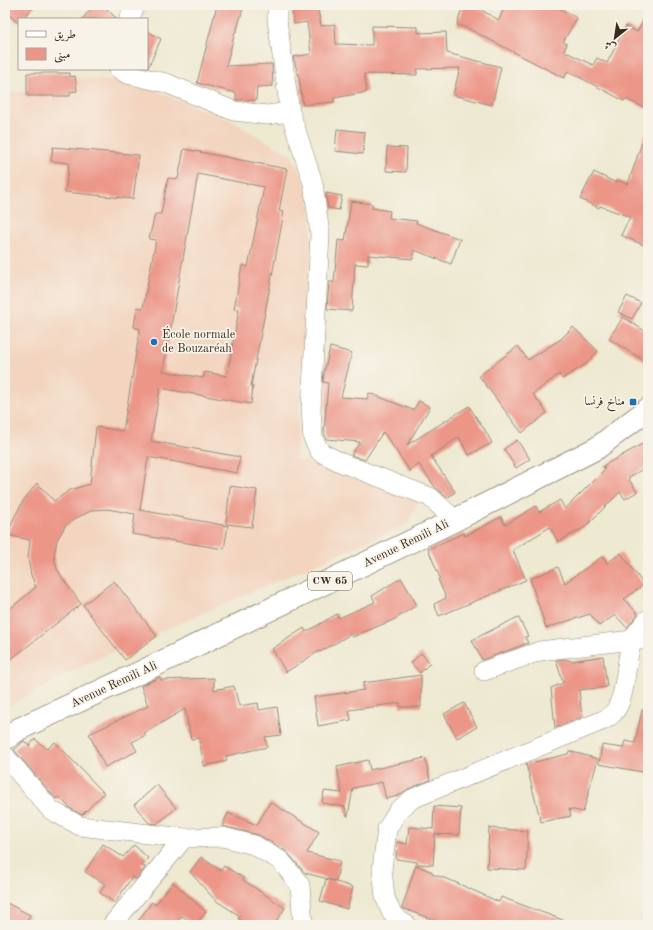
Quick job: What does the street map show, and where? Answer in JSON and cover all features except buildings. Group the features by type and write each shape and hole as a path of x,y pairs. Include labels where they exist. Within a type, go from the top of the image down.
{"main road":[{"name":"Avenue Remili Ali","path":"5,739 19,729 148,669 455,520 597,448 648,409"}],"street":[{"path":"130,18 136,5"},
{"path":"277,5 277,20 290,112 313,183 320,234 311,410 313,438 320,452 342,463 430,497 455,520"},
{"path":"120,70 126,74 166,83 234,111 267,115 290,112"},
{"path":"407,925 400,921 391,912 385,897 382,869 387,829 398,811 412,799 611,716 617,709 621,699 640,640 638,630 648,619"},
{"path":"484,671 540,650 640,640"},
{"path":"5,756 51,810 80,826 184,838 223,837 254,846 282,861 300,885 304,925"},
{"path":"112,925 184,838"}],"shaded area":[{"name":"École normale de Bouzaréah","path":"78,78 138,84 230,120 292,156 309,190 312,225 296,459 418,501 408,524 86,664 5,707 5,93 28,91"}],"place":[{"name":"École normale de Bouzaréah","path":"154,342"},
{"name":"مناخ فرنسا","path":"633,402"}]}
